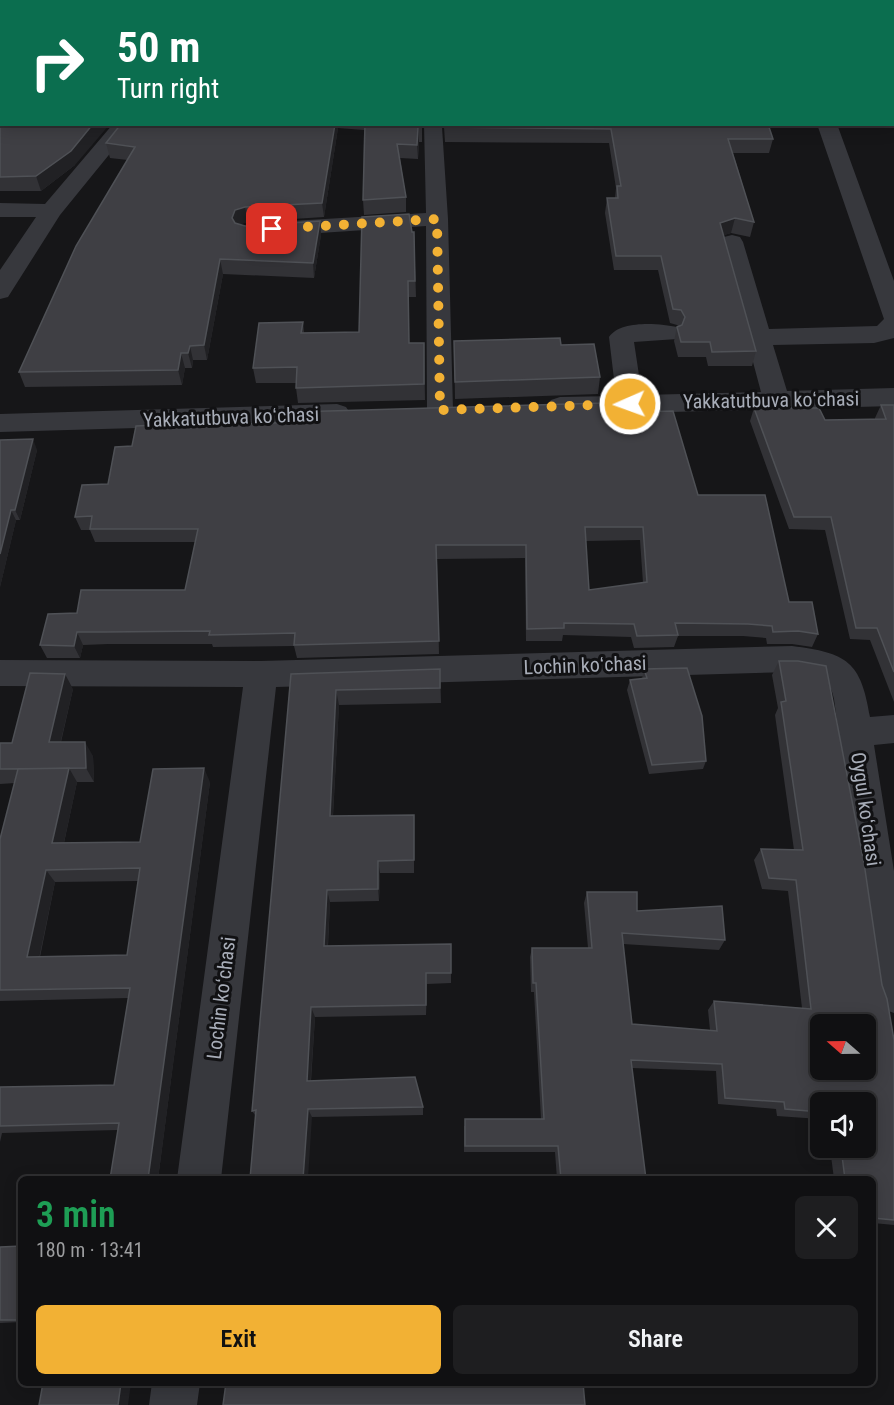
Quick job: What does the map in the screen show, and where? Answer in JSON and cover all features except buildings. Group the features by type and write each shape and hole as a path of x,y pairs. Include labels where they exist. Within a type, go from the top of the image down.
{"street":[{"path":"0,292 14,266 51,211 122,126"},
{"path":"828,126 894,315"},
{"path":"432,127 437,219 440,410"},
{"path":"0,210 51,211"},
{"path":"248,231 437,219"},
{"path":"732,242 776,400"},
{"path":"759,337 874,335 886,332 894,323"},
{"path":"630,404 621,336 668,333"},
{"name":"Yakkatutbuva koʻchasi","path":"535,407 894,397"},
{"name":"Yakkatutbuva koʻchasi","path":"0,423 356,413"},
{"name":"Lochin koʻchasi","path":"0,673 261,674 792,658 816,660 840,670 848,683 855,733"},
{"name":"Lochin koʻchasi","path":"200,1176 261,674"},
{"name":"Oygul koʻchasi","path":"894,729 855,733 894,994"},
{"path":"173,1405 176,1386"}],"route":[{"path":"272,229 437,219 440,410 630,404"}]}
